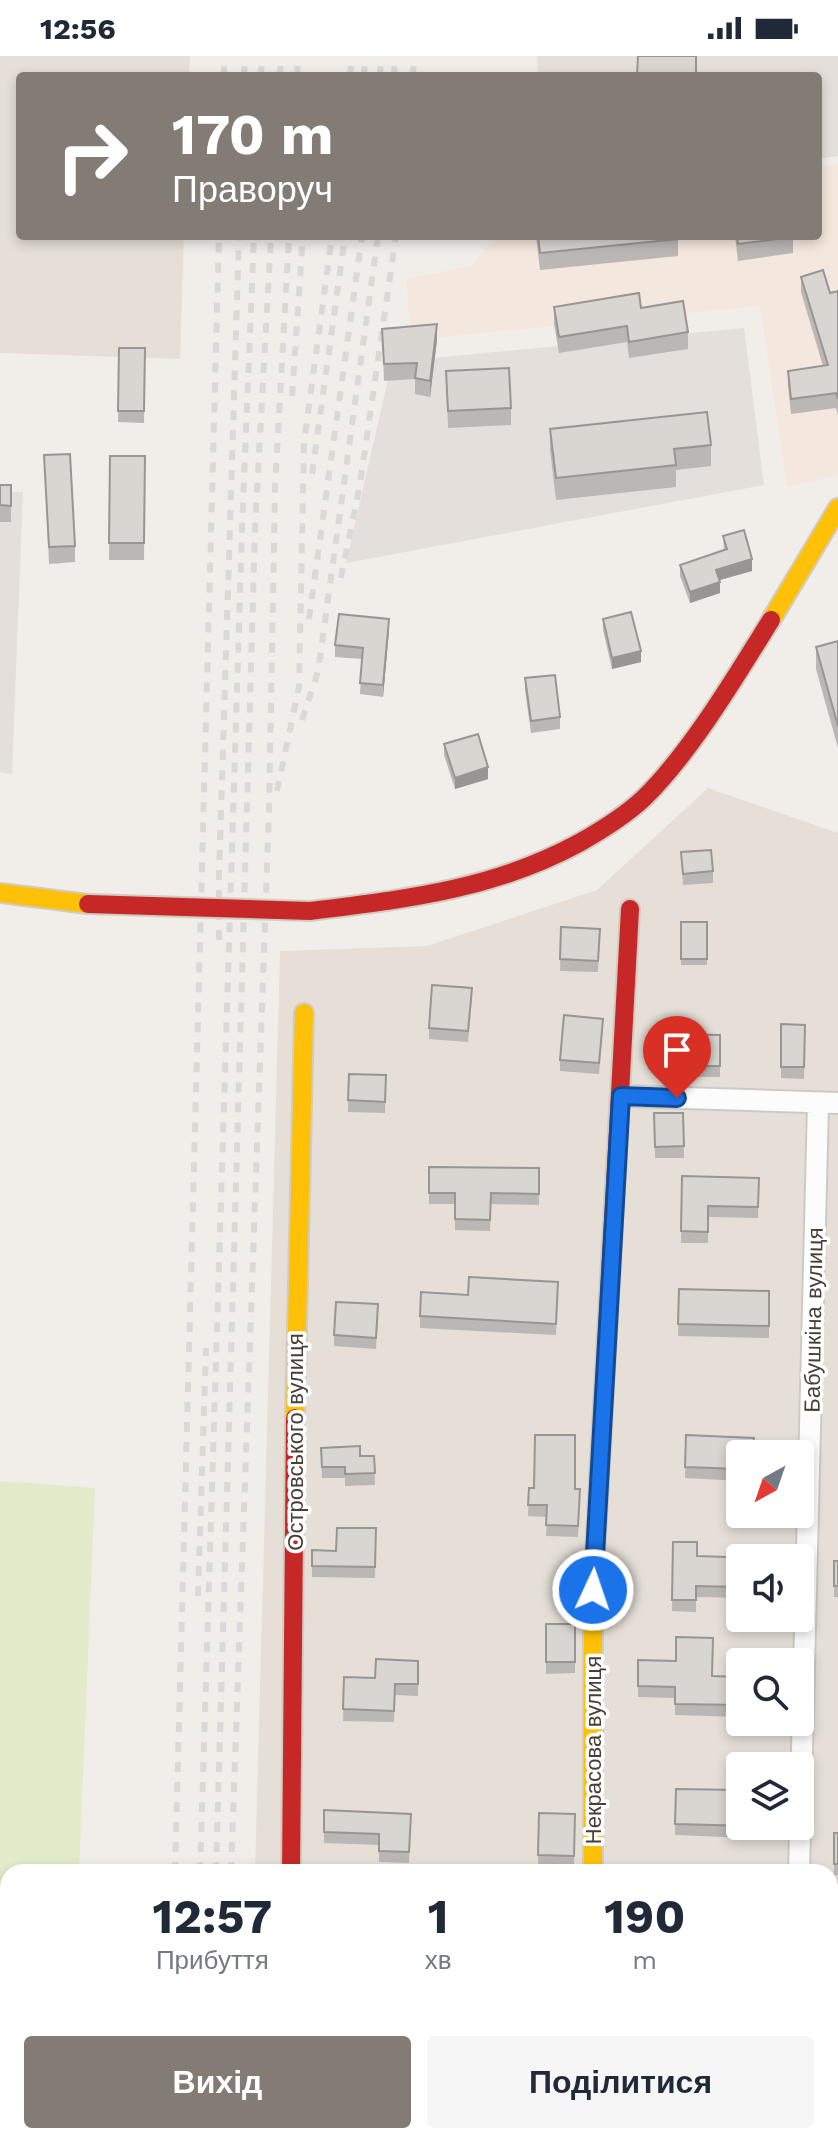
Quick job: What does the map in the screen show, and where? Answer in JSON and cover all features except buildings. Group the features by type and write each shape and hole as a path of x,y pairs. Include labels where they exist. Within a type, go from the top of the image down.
{"street":[{"path":"0,893 88,904 310,911 452,891 529,867 612,823 634,807 669,771 734,678 838,508"},
{"name":"Некрасова вулиця","path":"593,1864 593,1590 630,909"},
{"name":"Островського вулиця","path":"291,1864 296,1310 304,1013"},
{"path":"621,1096 828,1103"},
{"name":"Бабушкіна вулиця","path":"799,1864 828,1103"}],"shaded area":[{"path":"0,56 190,56 189,72 16,72 16,240 184,240 180,359 0,353"},
{"path":"537,56 838,56 838,156 822,158 822,72 538,72"},
{"path":"838,163 838,469 834,476 787,487 760,306 411,340 406,279 471,266 493,240 822,240 822,166"},
{"path":"744,328 764,485 346,563 392,362"},
{"path":"0,492 23,492 12,774 0,772"},
{"path":"708,788 838,833 838,1864 255,1864 280,951 427,946 597,890"}],"green space":[{"path":"0,1481 95,1488 79,1864 0,1864"}],"railway":[{"path":"224,56 224,72"},
{"path":"244,72 245,56"},
{"path":"261,72 262,56"},
{"path":"280,72 281,56"},
{"path":"297,72 298,56"},
{"path":"350,72 352,56"},
{"path":"364,72 365,56"},
{"path":"380,72 381,56"},
{"path":"394,72 395,56"},
{"path":"413,72 414,56"},
{"path":"175,1864 219,240"},
{"path":"219,940 239,240"},
{"path":"200,1864 254,240"},
{"path":"216,1864 255,529 271,240"},
{"path":"231,1864 269,811 275,489 289,240"},
{"path":"292,396 303,240"},
{"path":"277,791 299,687 304,442 331,240"},
{"path":"312,474 344,240"},
{"path":"309,619 361,240"},
{"path":"302,720 318,672 377,240"},
{"path":"341,578 360,484 395,240"},
{"path":"198,1596 206,1348"}],"traffic: slow":[{"path":"771,620 838,508"},
{"path":"0,893 88,904"},
{"path":"295,1418 304,1013"},
{"path":"593,1864 593,1590 603,1407"}],"traffic: jam":[{"path":"310,911 414,897 481,882 546,859 605,828 644,798 679,759 771,620"},
{"path":"88,904 310,911"},
{"path":"603,1407 630,909"},
{"path":"291,1864 295,1418"}],"route":[{"path":"593,1590 621,1096 677,1098"}]}
